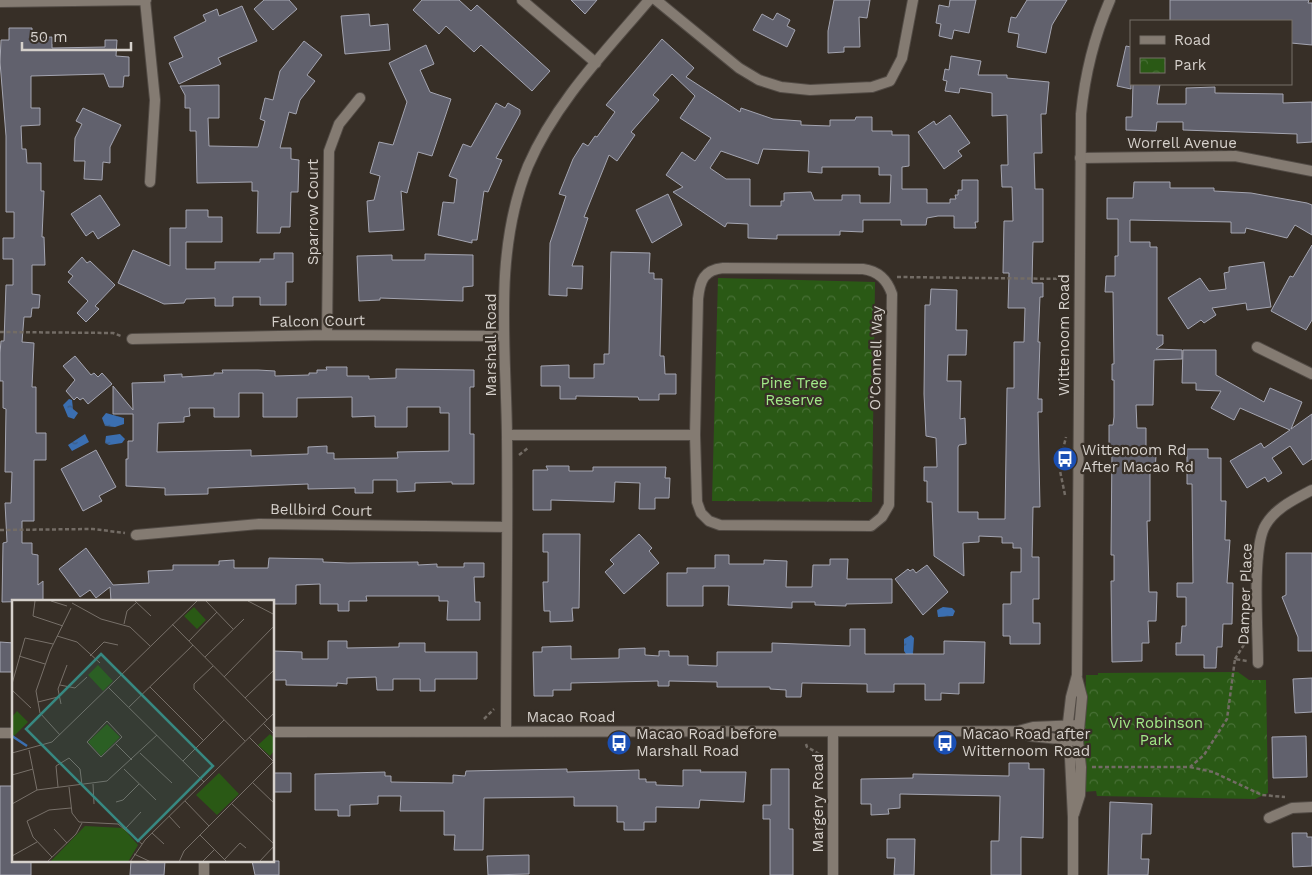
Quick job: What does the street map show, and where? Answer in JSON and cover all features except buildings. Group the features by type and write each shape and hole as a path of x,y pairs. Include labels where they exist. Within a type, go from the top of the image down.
{"street":[{"path":"0,2 146,0 155,100 150,182"},
{"path":"522,0 596,63"},
{"name":"Marshall Road","path":"506,732 507,435 504,336 506,257 510,228 528,168 542,135 564,103 649,0"},
{"path":"656,0 739,68 759,80 781,87 810,90 872,88 890,81 902,58 912,0"},
{"name":"Wittenoom Road","path":"1073,875 1070,758 1066,740 1067,724 1077,675 1081,114 1086,70 1096,35 1110,0"},
{"name":"Sparrow Court","path":"327,335 329,152 339,124 360,98"},
{"name":"Worrell Avenue","path":"1080,158 1235,156 1312,171"},
{"name":"O'Connell Way","path":"723,268 863,269 874,271 883,277 892,294 889,505 882,517 871,526 720,526 709,521 701,513 698,502 695,435 698,298 704,274 723,268"},
{"name":"Falcon Court","path":"132,339 327,335 504,336"},
{"path":"1257,347 1312,373"},
{"path":"507,435 695,435"},
{"name":"Damper Place","path":"1258,663 1258,549 1265,527 1282,507 1312,490"},
{"name":"Bellbird Court","path":"136,535 259,524 507,527"},
{"name":"Wittenoom Road","path":"1073,817 1080,795 1081,767 1078,741 1082,697 1077,675"},
{"name":"Macao Road","path":"275,732 1018,731 1033,727 1067,724 1079,725"},
{"name":"Macao Road","path":"1018,731 1030,736 1078,741"},
{"name":"Margery Road","path":"833,732 833,875"},
{"path":"1269,818 1292,808 1312,807"},
{"path":"204,862 204,875"}],"path":[{"path":"883,277 1079,279"},
{"path":"0,332 113,333 132,339"},
{"path":"516,462 519,454 530,447"},
{"path":"0,530 93,529 136,535"},
{"path":"1190,767 1204,755 1227,718 1235,659 1258,663"},
{"path":"1081,767 1190,767 1213,772 1237,786 1272,797"}],"green space":[{"name":"Pine Tree Reserve","path":"718,278 875,282 872,502 712,501"},
{"name":"Viv Robinson Park","path":"1238,672 1249,680 1266,680 1268,793 1255,799 1097,796 1096,791 1083,792 1086,675 1098,675 1098,673"}],"water":[{"path":"69,399 72,400 73,409 78,413 74,419 68,417 63,405"},
{"path":"106,413 124,418 124,424 115,427 105,426 102,418"},
{"path":"85,434 89,442 72,451 68,445"},
{"path":"120,434 125,439 122,443 109,445 105,443 106,436"},
{"path":"943,607 952,608 955,611 953,616 938,617 937,610"},
{"path":"911,635 914,638 913,654 906,654 904,651 904,639"}],"place":[{"name":"Wittenoom Rd After Macao Rd","path":"1065,459"},
{"name":"Macao Road before Marshall Road","path":"619,743"},
{"name":"Macao Road after Witternoom Road","path":"945,743"}]}
